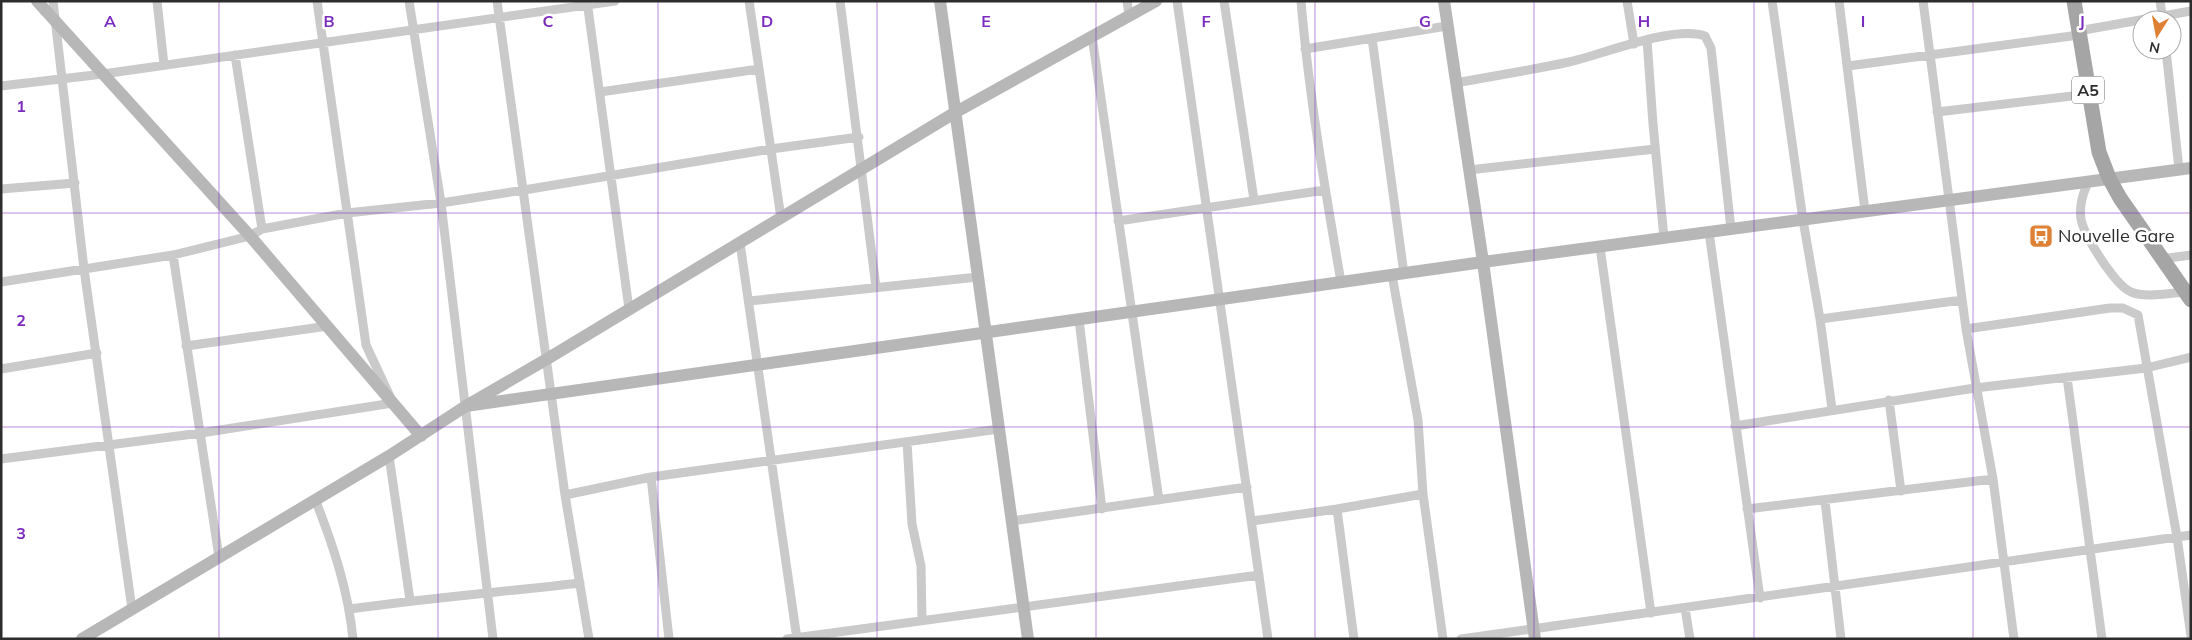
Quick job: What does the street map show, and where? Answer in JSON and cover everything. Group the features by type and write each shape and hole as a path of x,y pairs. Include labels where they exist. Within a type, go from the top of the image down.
{"main road":[{"name":"A5","path":"2074,1 2099,152 2109,178 2120,198 2188,296"}],"street":[{"path":"37,1 250,236 420,436"},
{"path":"53,1 84,269 132,609"},
{"path":"157,1 164,65"},
{"path":"317,1 366,345 393,403"},
{"path":"410,1 441,203 492,639"},
{"path":"497,1 565,495 589,639"},
{"path":"1,86 103,74 587,3 615,1"},
{"path":"749,1 781,218"},
{"path":"840,1 863,168 876,288"},
{"path":"940,1 1028,639"},
{"path":"1127,1 1129,15"},
{"path":"82,639 389,456 466,406 547,360 956,112 1156,1"},
{"path":"1177,1 1268,639"},
{"path":"1224,1 1254,200"},
{"path":"1301,1 1305,49 1325,190 1341,282"},
{"path":"1444,1 1483,262 1534,634"},
{"path":"1627,1 1634,44"},
{"path":"1772,1 1832,410"},
{"path":"1839,1 1865,211"},
{"path":"1923,1 1966,329 1975,388 1993,479 2014,639"},
{"path":"587,3 629,310"},
{"path":"1848,66 2079,33 2132,24"},
{"path":"1305,49 1448,26"},
{"path":"1456,83 1568,62 1647,40 1683,33 1696,32 1706,36 1711,48 1731,229"},
{"path":"1092,36 1159,500"},
{"path":"1372,38 1398,274 1418,420 1423,494 1443,639"},
{"path":"1647,40 1664,238"},
{"path":"235,55 262,229"},
{"path":"466,406 1483,262 2185,169 2168,60"},
{"path":"600,92 759,68"},
{"path":"1937,112 2089,94"},
{"path":"1,282 173,255 250,236 262,229 347,213 441,203 771,149 859,137"},
{"path":"1469,170 1655,149"},
{"path":"2088,182 2080,202 2081,220 2088,236 2121,286 2132,293 2188,296"},
{"path":"1,189 74,183"},
{"path":"1118,221 1325,190"},
{"path":"1709,232 1760,598"},
{"path":"740,242 750,301 793,638 1259,575"},
{"path":"1600,247 1651,613"},
{"path":"173,255 219,557"},
{"path":"2161,259 2191,255"},
{"path":"750,301 978,276"},
{"path":"1820,319 1962,300"},
{"path":"1966,329 2123,308 2131,310 2140,319 2146,368 2177,537 2191,635"},
{"path":"1079,320 1102,509"},
{"path":"186,346 328,326"},
{"path":"1,369 96,353"},
{"path":"1735,426 1889,400 2146,368 2191,357"},
{"path":"2067,377 2102,639"},
{"path":"1889,400 1901,491"},
{"path":"1,458 201,433 393,403"},
{"path":"565,495 651,477 999,429"},
{"path":"907,442 912,524 922,566 922,620"},
{"path":"389,456 410,600"},
{"path":"651,477 669,639"},
{"path":"1747,509 1825,501 1993,479"},
{"path":"1012,521 1247,487"},
{"path":"1252,521 1423,494"},
{"path":"315,499 335,548 350,609 353,639"},
{"path":"1825,501 1841,639"},
{"path":"1337,509 1354,639"},
{"path":"1461,639 1534,634 1651,613 2191,535"},
{"path":"350,609 410,600 487,594 580,583"},
{"path":"1685,608 1690,639"}],"place":[{"name":"Nouvelle Gare","path":"2041,236"}]}
